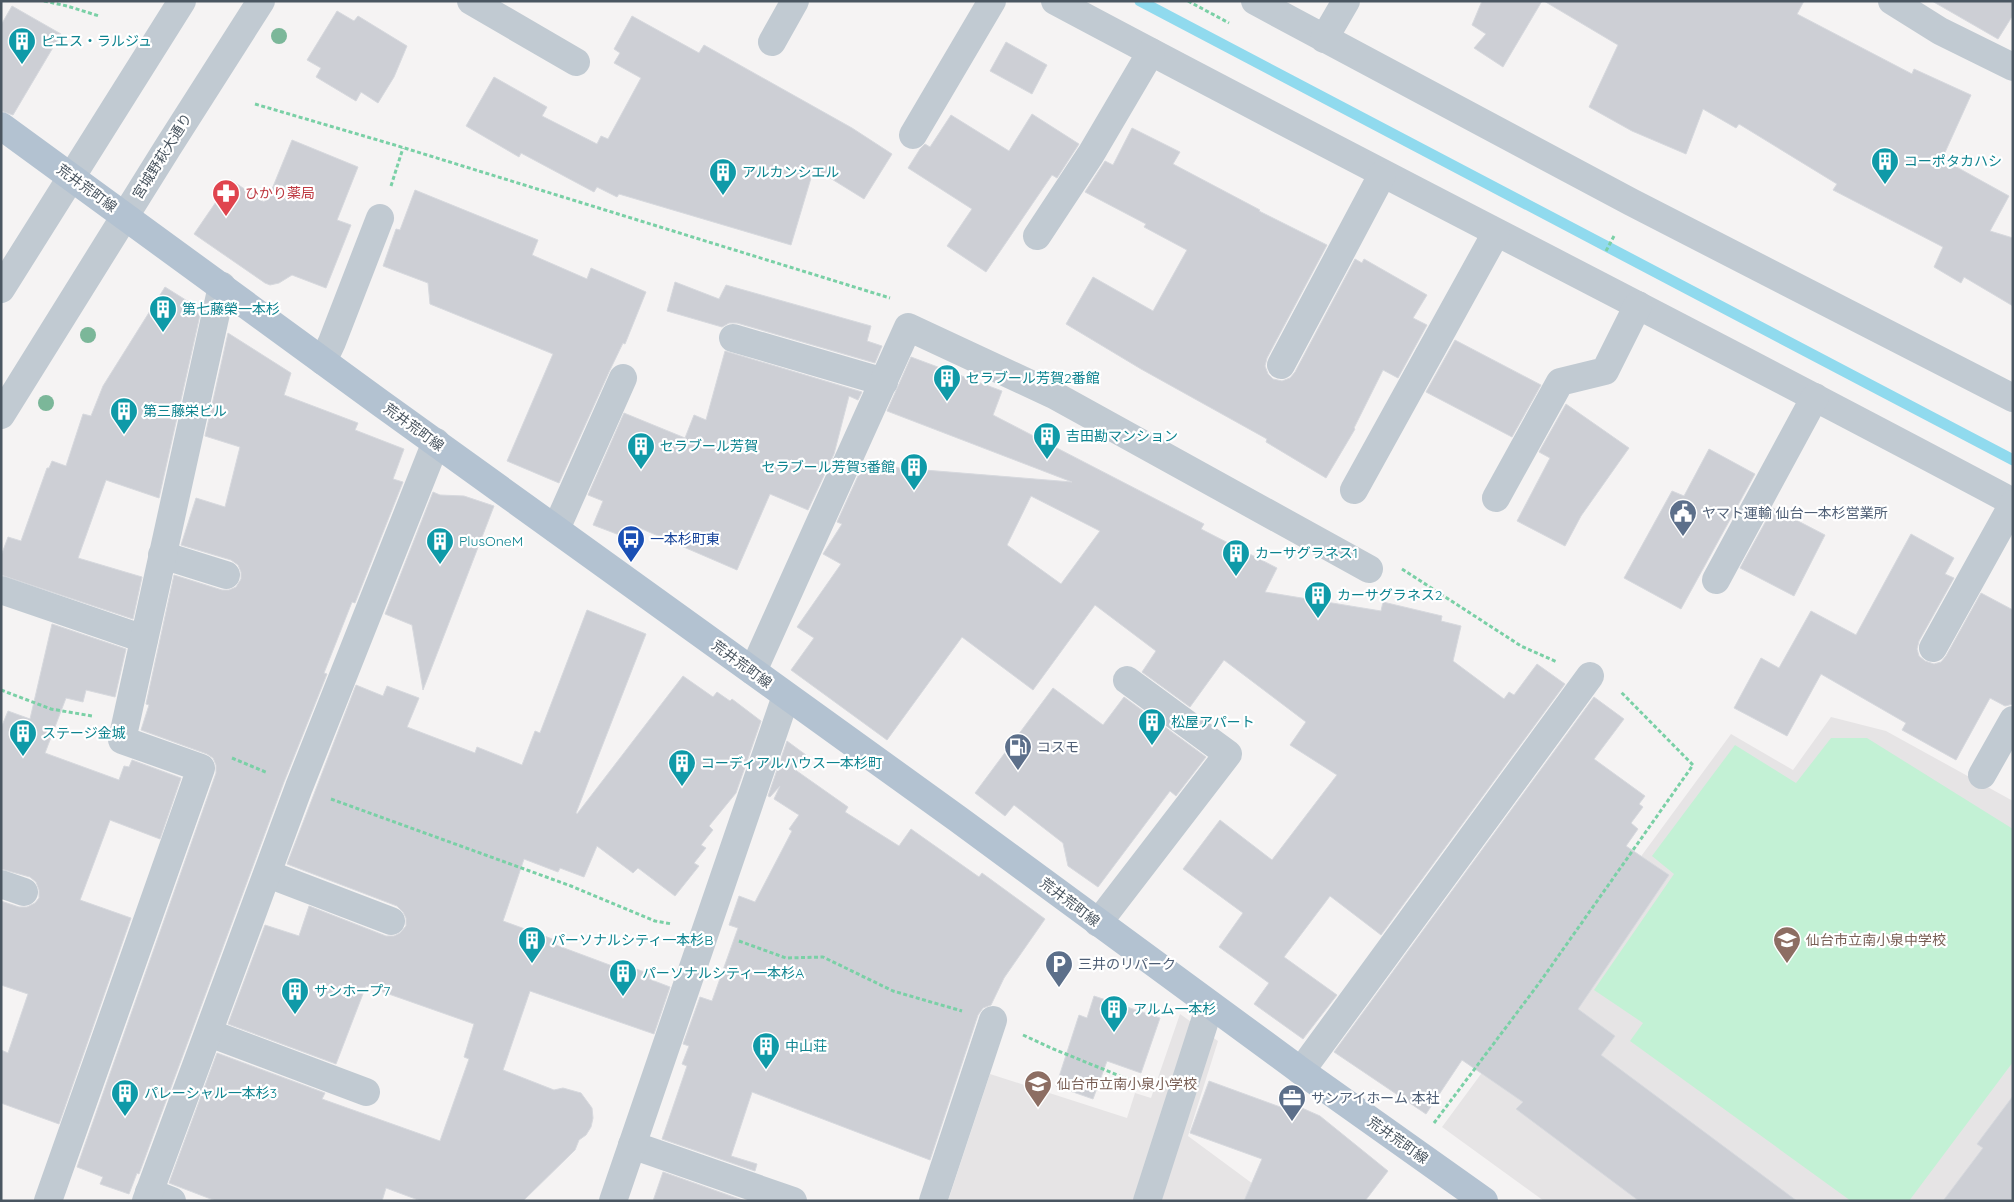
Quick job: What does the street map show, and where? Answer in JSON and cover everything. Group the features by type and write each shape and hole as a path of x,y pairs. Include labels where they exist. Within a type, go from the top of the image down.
{"main road":[{"name":"荒井荒町線","path":"1,126 958,819 1301,1072 1484,1201"}],"street":[{"path":"1,289 182,1"},
{"name":"宮城野萩大通り","path":"1,415 261,1"},
{"path":"470,1 576,62"},
{"path":"772,42 795,1"},
{"path":"913,135 992,1"},
{"path":"1055,1 1382,175 1815,397 2013,503 1933,648"},
{"path":"1255,1 1631,202 2013,398"},
{"path":"1324,39 1346,1"},
{"path":"1892,1 1940,31 2013,67"},
{"path":"1036,236 1096,146 1151,52"},
{"path":"1281,365 1382,175"},
{"path":"323,361 380,218"},
{"path":"1354,490 1496,233"},
{"path":"48,1201 201,768 122,740 222,286"},
{"path":"1496,498 1560,382 1605,371 1638,305"},
{"path":"753,671 908,327 1054,395 1369,569"},
{"path":"733,338 884,382"},
{"path":"556,529 624,378"},
{"path":"1716,580 1815,397"},
{"path":"155,1198 209,1033 299,787 436,442"},
{"path":"162,554 226,575"},
{"path":"1,590 144,639"},
{"path":"1301,1072 1590,676"},
{"path":"1098,923 1228,754 1127,680"},
{"path":"613,1201 786,696"},
{"path":"1982,775 2013,720"},
{"path":"268,874 391,921"},
{"path":"1146,1201 1210,1005"},
{"path":"933,1201 993,1020"},
{"path":"209,1033 366,1092"},
{"path":"632,1145 793,1201"}],"path":[{"path":"44,1 99,16"},
{"path":"380,218 403,148"},
{"path":"1432,1126 1540,982 1693,765 1618,690 1590,676"},
{"path":"1,690 51,709 126,722"}],"shaded area":[{"name":"仙台市立南小泉中学校","path":"1831,717 1886,731 2013,801 2013,1201 1544,1201 1442,1127 1731,734 1793,770"},
{"name":"仙台市立南小泉小学校","path":"1180,1014 1218,1041 1188,1136 1276,1201 948,1201 990,1074 1127,1118 1135,1093 1151,1098"}],"green space":[{"name":"仙台市立南小泉中学校","path":"1831,738 1867,738 2013,829 2013,1062 1909,1201 1851,1201 1630,1041 1643,1023 1594,990 1674,874 1652,856 1735,745 1796,783"}],"building":[{"path":"1482,1 1542,1 1503,67 1474,48 1486,34 1472,25"},
{"path":"1544,1 1804,1 1797,14 1912,74 1914,69 1971,95 1942,159 2009,196 1990,231 2013,238 2013,306 1964,277 1961,283 1934,267 1943,247 1833,190 1837,184 1739,124 1736,128 1703,109 1686,154 1632,131 1589,107 1618,45"},
{"path":"1932,1 2013,1 2013,15 1998,39"},
{"name":"ピエス・ラルジュ","path":"12,6 61,34 13,115 1,111 1,25"},
{"path":"337,11 354,21 358,16 407,46 394,77 378,103 361,92 356,101 316,77 321,68 307,60"},
{"path":"632,16 699,53 704,45 852,128 892,154 864,199 814,168 791,245 619,194 617,197 597,187 594,192 521,153 519,157 466,126 494,77 547,107 542,116 597,144 601,136 608,139 641,78 614,63 620,53 614,49"},
{"path":"1006,42 1047,65 1032,94 990,71"},
{"path":"1032,114 1079,144 1057,178 1052,175 986,272 947,246 972,209 908,168 925,144 930,147 951,115 1009,151"},
{"path":"1132,128 1180,152 1173,164 1259,211 1327,245 1267,358 1265,366 1268,374 1273,379 1282,381 1290,378 1295,372 1355,259 1362,263 1364,259 1427,295 1413,318 1427,325 1398,378 1383,370 1355,429 1326,478 1266,442 1267,439 1141,369 1066,324 1093,277 1153,311 1187,250 1144,227 1146,224 1085,192 1105,161 1113,165"},
{"path":"292,140 358,167 337,220 351,225 326,288 292,275 279,283 270,285 265,283 194,234 231,180 264,202 268,193 270,194"},
{"path":"415,190 538,240 532,255 587,279 591,268 646,292 625,344 623,343 609,372 559,483 507,461 553,354 430,304 428,283 383,266 396,229 400,230"},
{"path":"675,282 719,299 726,285 871,326 867,341 882,346 875,363 737,323 729,323 722,327 667,311"},
{"path":"165,287 197,307 195,311 200,315 159,498 106,480 78,558 142,577 133,619 1,575 1,556 8,537 21,541 47,468 49,468 52,461 66,466 83,414 91,416 103,386"},
{"path":"228,333 291,373 284,395 358,423 355,430 404,449 393,479 403,482 355,603 352,602 324,673 327,674 284,782 139,1174 137,1173 129,1194 100,1184 103,1177 77,1167 216,773 216,765 213,758 207,754 141,730 149,705 146,704 174,575 222,590 236,587 241,579 238,565 231,560 181,545 196,498 225,507 240,447 205,436"},
{"path":"1455,340 1541,385 1512,437 1426,392"},
{"path":"725,351 862,392 858,400 849,396 834,454 808,510 770,494 737,570 635,526 630,539 593,525 603,501 588,495 624,413 685,438 694,415 706,420"},
{"path":"911,357 1002,391 993,415 1204,524 1201,529 1277,568 1265,592 1381,611 1383,602 1442,616 1441,621 1461,626 1453,661 1504,699 1509,692 1514,695 1537,664 1565,684 1381,935 1330,896 1284,957 1337,995 1303,1039 1254,1004 1269,983 1219,947 1243,913 1183,869 1220,820 1272,860 1337,775 1290,745 1306,722 1224,660 1190,707 1142,672 1156,651 1095,605 1033,690 962,637 887,740 791,670 814,638 797,627 841,564 823,554 842,524 837,522 863,465 1072,482 887,411","holes":["1031,496 1100,531 1061,584 1007,545"]},
{"path":"1566,404 1629,448 1581,516 1565,546 1517,521 1550,458 1539,452"},
{"name":"ヤマト運輸 仙台一本杉営業所","path":"1709,449 1755,474 1681,609 1624,578 1672,491 1684,496"},
{"name":"PlusOneM","path":"433,492 440,495 464,496 494,506 423,690 412,625 385,614"},
{"path":"1773,508 1825,535 1794,596 1740,568"},
{"path":"1911,534 1954,558 1945,574 1954,578 1919,641 1917,649 1919,656 1925,661 1934,664 1941,662 1981,593 2013,610 2013,704 2005,706 1990,698 1956,760 1902,730 1906,723 1821,674 1787,736 1734,708 1761,658 1779,668 1811,611 1856,635"},
{"path":"587,610 646,634 577,814 683,676 713,697 717,692 730,701 732,699 761,721 736,793 709,826 713,830 701,845 706,848 694,863 699,866 675,896 638,868 633,873 597,846 584,877 560,868 558,872 524,859 503,921 558,941 556,945 615,967 617,962 650,974 649,979 670,987 654,1034 530,991 503,1070 554,1090 563,1088 581,1093 592,1108 593,1118 591,1127 586,1135 579,1140 575,1150 523,1201 421,1201 386,1188 382,1201 216,1201 169,1183 217,1053 325,1093 322,1099 440,1141 469,1059 464,1057 474,1024 366,986 336,1064 228,1024 265,925 299,936 309,906 386,936 394,936 400,933 406,926 406,918 397,906 287,864 356,685 383,696 387,686 419,698 407,727 475,753 477,747 522,765 535,731 540,733"},
{"path":"52,624 126,649 115,697 86,690 83,702 66,698 45,753 119,780 124,766 129,767 132,760 181,778 160,839 110,820 80,900 131,918 59,1124 1,1103 1,1050 8,1053 28,994 1,985 1,901 19,907 27,907 35,903 39,898 39,890 36,882 30,877 1,869 1,728 8,711 30,719"},
{"path":"1053,688 1103,725 1124,697 1206,757 1176,796 1170,791 1098,887 1068,866 1063,843 1014,805 1005,816 975,793"},
{"path":"1594,697 1624,719 1594,759 1645,796 1639,804 1643,807 1631,823 1638,829 1626,846 1669,875 1578,1009 1615,1036 1601,1055 1797,1201 1639,1201 1516,1109 1523,1102 1462,1060 1426,1114 1334,1052"},
{"path":"787,741 806,755 794,769 848,807 845,812 899,846 911,829 979,877 982,873 1045,919 1004,978 991,1005 983,1008 978,1015 930,1160 752,1092 731,1156 757,1164 755,1171 662,1139 687,1066 682,1064 689,1046 683,1044 700,997 712,1001 738,928 729,925 739,896 755,902 792,831 789,829 799,815 774,799 780,786 770,797 768,796"},
{"name":"アルム一本杉","path":"1094,996 1160,1018 1141,1073 1107,1061 1093,1099 1056,1086 1079,1015 1087,1018"},
{"path":"1209,1081 1283,1108 1286,1101 1320,1116 1388,1171 1365,1201 1244,1201 1262,1159 1190,1133"},
{"path":"2013,1096 2013,1201 1943,1201 1983,1148 1977,1144"},
{"path":"663,1172 745,1201 653,1201"}],"waterway":[{"path":"1140,1 2013,460"}],"place":[{"name":"ピエス・ラルジュ","path":"22,65"},
{"name":"コーポタカハシ","path":"1885,185"},
{"name":"アルカンシエル","path":"723,196"},
{"name":"ひかり薬局","path":"226,217"},
{"name":"第七藤榮一本杉","path":"163,333"},
{"name":"セラブール芳賀2番館","path":"947,402"},
{"name":"第三藤栄ビル","path":"124,435"},
{"name":"吉田勘マンション","path":"1047,460"},
{"name":"セラブール芳賀","path":"641,470"},
{"name":"セラブール芳賀3番館","path":"914,491"},
{"name":"ヤマト運輸 仙台一本杉営業所","path":"1683,537"},
{"name":"一本杉町東","path":"631,563"},
{"name":"PlusOneM","path":"440,565"},
{"name":"カーサグラネス1","path":"1236,577"},
{"name":"カーサグラネス2","path":"1318,619"},
{"name":"松屋アパート","path":"1152,746"},
{"name":"ステージ金城","path":"23,757"},
{"name":"コスモ","path":"1018,771"},
{"name":"コーディアルハウス一本杉町","path":"682,787"},
{"name":"パーソナルシティ一本杉B","path":"532,964"},
{"name":"仙台市立南小泉中学校","path":"1787,964"},
{"name":"三井のリパーク","path":"1059,988"},
{"name":"パーソナルシティ一本杉A","path":"623,997"},
{"name":"サンホープ7","path":"295,1015"},
{"name":"アルム一本杉","path":"1114,1033"},
{"name":"中山荘","path":"766,1070"},
{"name":"仙台市立南小泉小学校","path":"1038,1108"},
{"name":"パレーシャル一本杉3","path":"125,1117"},
{"name":"サンアイホーム 本社","path":"1292,1122"}]}
